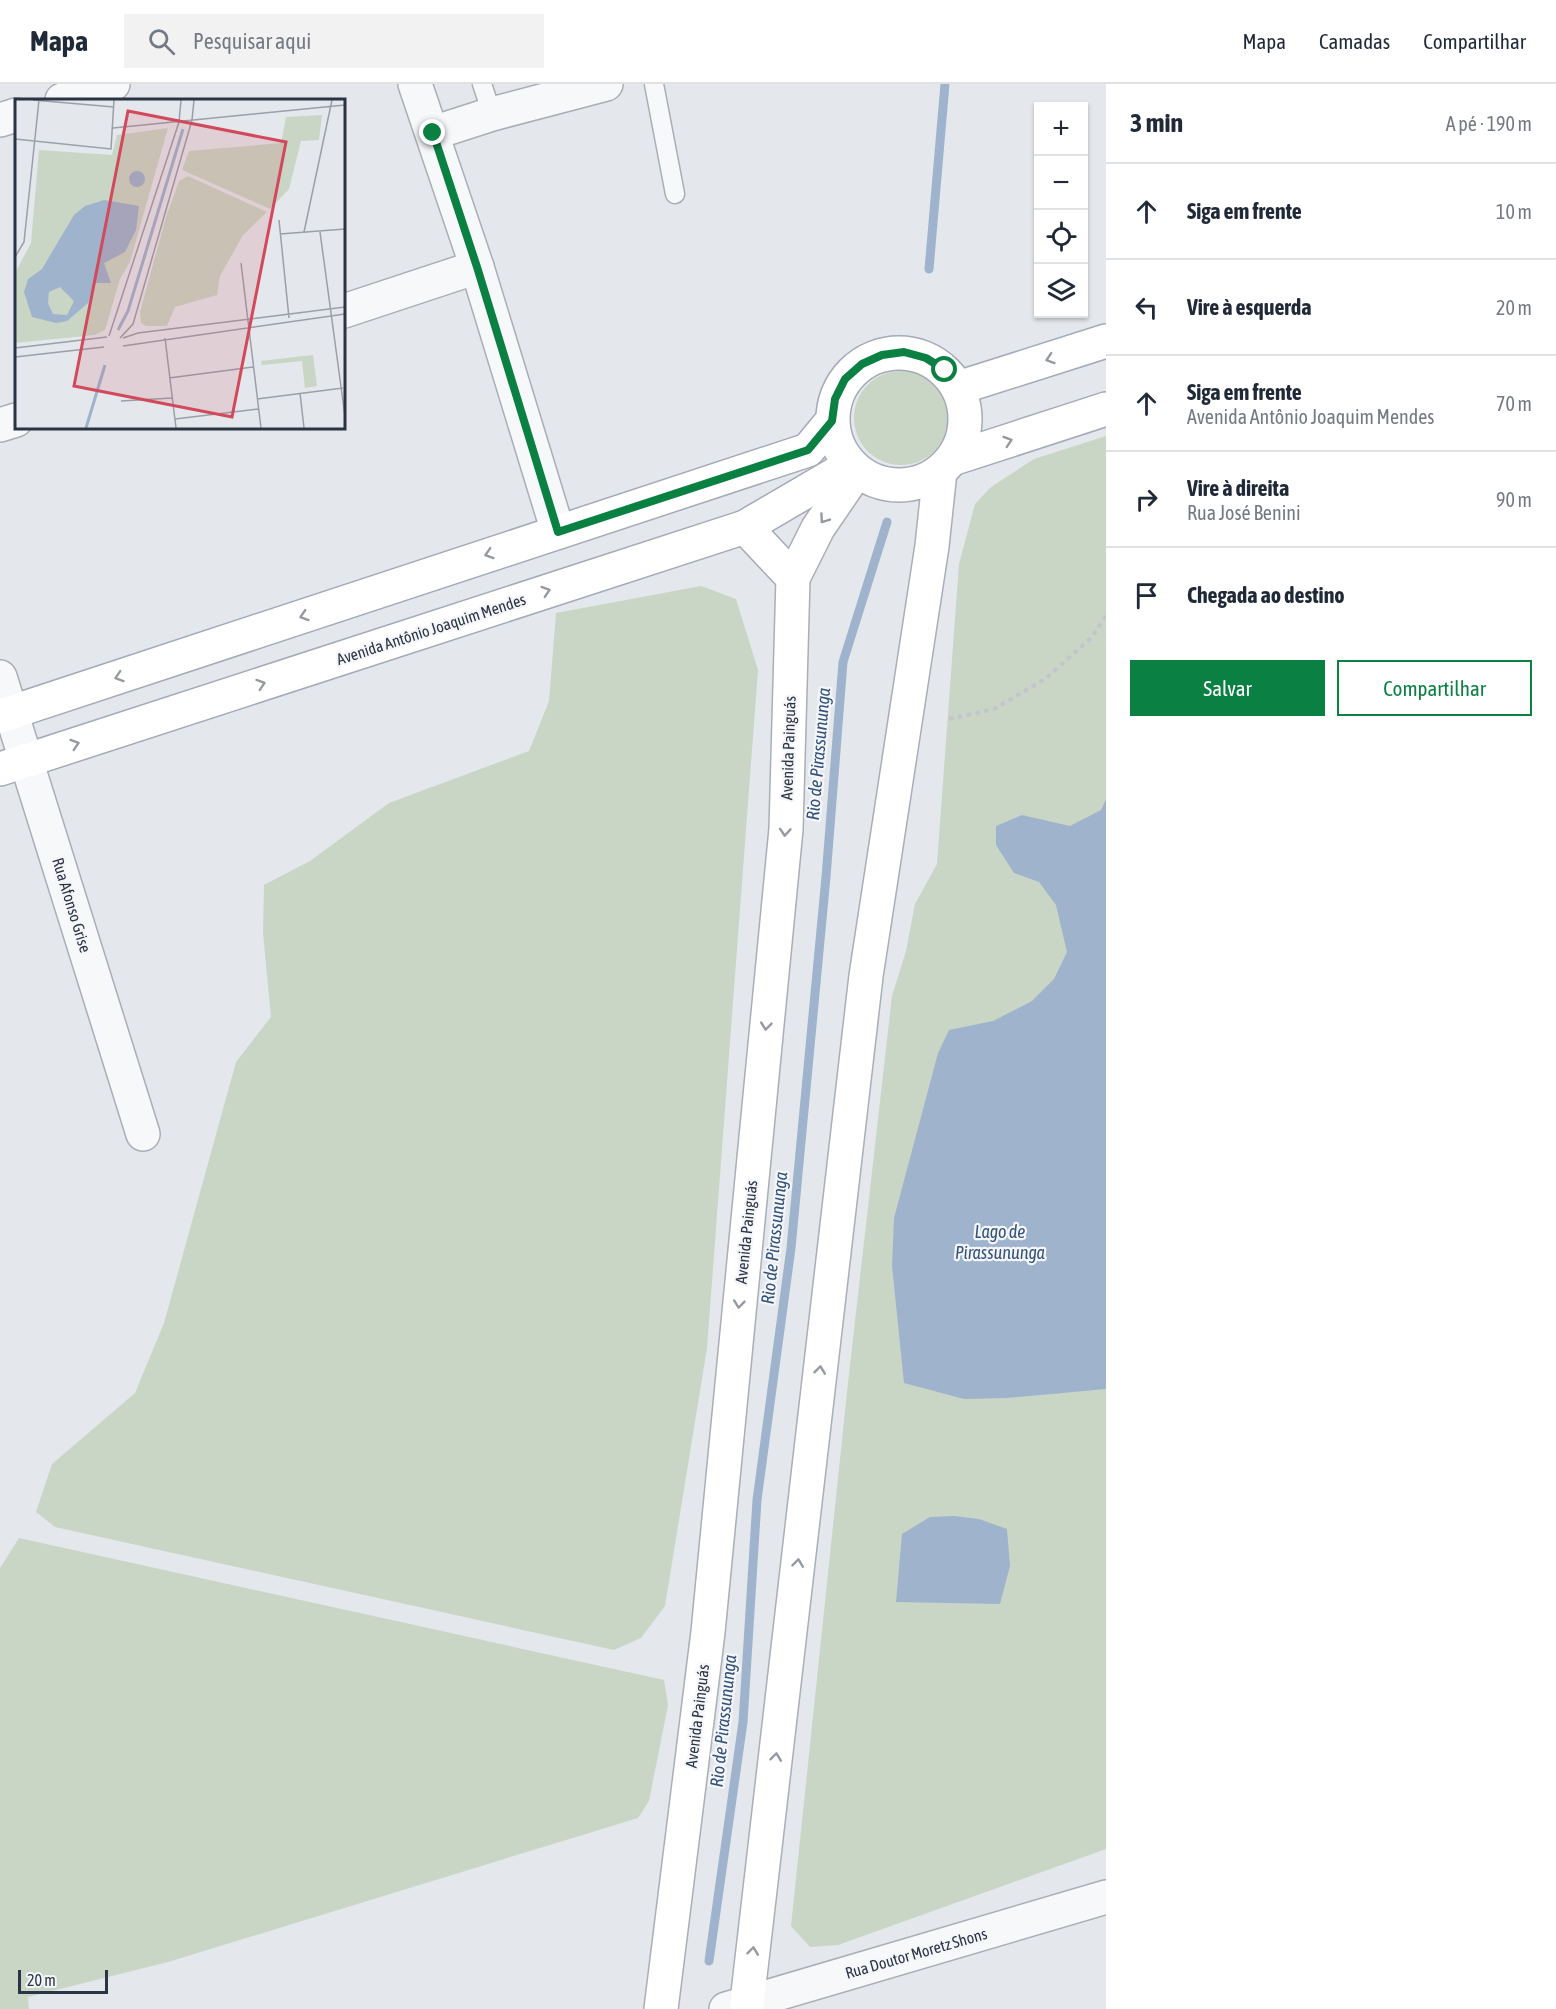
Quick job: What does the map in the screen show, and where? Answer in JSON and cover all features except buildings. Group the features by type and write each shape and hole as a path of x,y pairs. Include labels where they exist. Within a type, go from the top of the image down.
{"main road":[{"path":"958,388 1106,341"},
{"path":"740,2007 866,976 946,465 961,442 965,424 964,406 958,388 945,370 926,358 904,352 882,355 862,364 845,379 835,399 832,421 838,444 854,468 877,481 899,485 921,482 946,465 1106,409"},
{"path":"6,714 808,450 832,421"},
{"name":"Avenida Antônio Joaquim Mendes","path":"14,764 745,527 854,468"},
{"name":"Avenida Painguás","path":"661,2009 708,1632 786,829 792,578 818,528 854,468"},
{"path":"745,527 792,578"}],"street":[{"path":"65,99 113,84"},
{"path":"415,84 477,267 558,532"},
{"path":"433,133 487,99 606,84"},
{"path":"0,120 15,115"},
{"path":"345,311 477,267"},
{"path":"0,425 15,420"},
{"name":"Rua Afonso Grise","path":"0,677 14,764 143,1134"},
{"name":"Rua Doutor Moretz Shons","path":"740,2007 1106,1897"}],"lane":[{"path":"654,84 675,194"}],"path":[{"path":"949,719 994,709 1045,679 1092,638 1106,615"}],"green space":[{"path":"901,371 919,375 934,385 944,400 948,418 944,436 934,451 919,461 901,465 883,461 868,451 858,436 854,418 858,400 868,385 883,375"},
{"path":"1106,436 1106,1849 838,1945 810,1947 791,1926 848,1383 892,996 906,951 915,904 937,864 959,564 975,504 991,487 1034,459"},
{"path":"701,586 736,599 758,670 707,1348 665,1606 641,1638 614,1650 55,1527 36,1512 52,1464 135,1393 164,1323 236,1062 271,1017 263,933 264,885 310,861 389,803 529,751 549,701 556,613"},
{"path":"19,1538 664,1680 668,1705 649,1801 638,1818 168,1962 28,1997 29,2009 0,2009 0,1568"}],"water":[{"name":"Lago de Pirassununga","path":"1106,799 1106,1389 1007,1398 964,1399 904,1383 892,1266 894,1218 938,1053 949,1030 993,1021 1032,1001 1054,979 1067,952 1056,905 1039,882 1014,873 996,845 996,826 1022,815 1070,826 1101,810"},
{"path":"954,1516 979,1519 1007,1529 1010,1566 1000,1604 896,1602 902,1534 930,1517"}],"waterway":[{"path":"929,269 945,84"},
{"name":"Rio de Pirassununga","path":"709,1961 743,1722 757,1500 791,1248 826,877 843,662 887,522"}],"route":[{"path":"433,133 477,267 558,532 808,450 832,421 835,399 845,379 862,364 882,355 904,352 926,358 945,370"}]}
